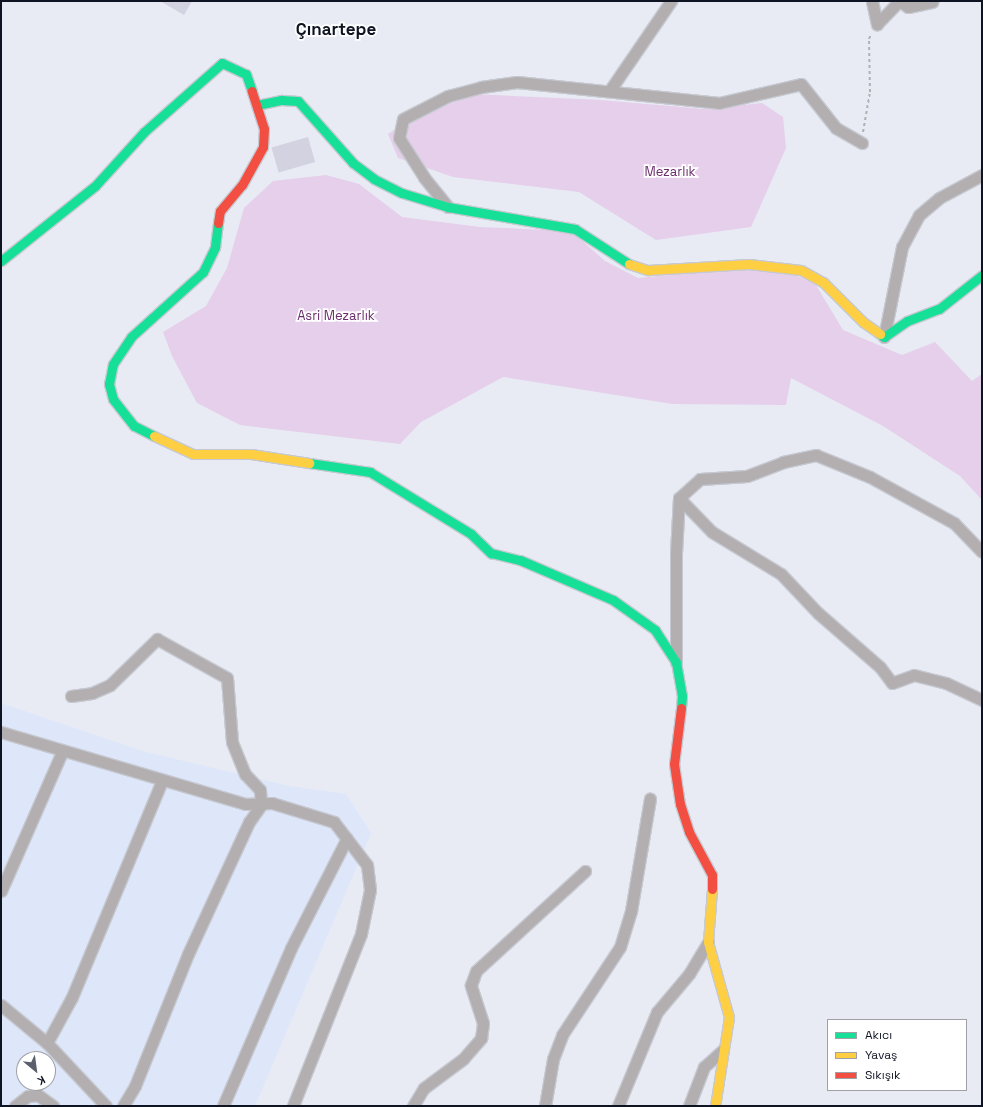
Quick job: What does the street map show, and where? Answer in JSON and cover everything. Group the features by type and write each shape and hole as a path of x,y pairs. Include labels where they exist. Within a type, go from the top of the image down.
{"main road":[{"path":"1,261 95,186 144,132 222,63 246,74 264,129 263,147 242,184 220,211 215,247 204,272 131,337 113,364 109,384 122,414 134,426 193,454 251,454 370,472 471,534 491,553 520,560 613,600 655,630 676,662 682,696 674,764 680,804 689,832 712,875 713,904 708,942 729,1017 714,1106"},
{"path":"257,105 281,100 298,101 353,163 374,179 402,193 448,207 575,229 628,264 648,270 748,264 801,270 823,282 863,322 884,337 907,321 939,309 982,275"}],"street":[{"path":"610,90 671,1"},
{"path":"872,1 877,24"},
{"path":"877,24 900,1 908,6 932,2"},
{"path":"448,207 424,177 399,138 403,119 448,96 517,82 610,90 644,98 718,103 801,84 836,128 862,143"},
{"path":"884,337 902,247 919,215 939,198 982,175"},
{"path":"676,662 676,553 679,498 700,479 747,476 783,462 816,456 870,477 954,523 982,552"},
{"path":"679,498 712,532 781,574 818,613 880,667 892,682 914,676 946,683 982,700"},
{"path":"71,696 92,693 110,685 157,639 227,678 232,742 244,774 260,790 261,805 249,822 188,954 135,1086 122,1106"},
{"path":"1,732 62,752 162,781 261,805 272,803 334,822 347,838 367,866 370,890 360,934 293,1106"},
{"path":"1,891 62,752"},
{"path":"47,1043 72,997 162,781"},
{"path":"546,1106 553,1059 562,1035 620,946 631,912 650,799"},
{"path":"223,1106 291,948 347,838"},
{"path":"413,1106 424,1088 463,1059 481,1038 483,1023 471,985 476,971 585,871"},
{"path":"618,1106 657,1012 689,974 708,942"},
{"path":"1,1005 47,1043 106,1106"},
{"path":"690,1106 704,1067 723,1050"},
{"path":"15,1106 28,1096 38,1095 53,1106"}],"path":[{"path":"862,143 870,92 869,39 877,24"}],"shaded area":[{"path":"1,703 142,751 289,786 346,794 371,833 255,1106 1,1106"}],"green space":[{"name":"Mezarlık","path":"473,94 601,100 704,109 762,103 783,117 786,148 751,227 656,240 579,192 453,177 398,158 388,134 423,111"},
{"name":"Asri Mezarlık","path":"326,175 359,184 402,217 480,227 571,231 605,261 638,278 749,267 794,274 816,285 843,330 902,355 935,342 972,381 982,374 982,500 960,476 883,426 791,378 786,405 672,404 503,377 421,422 400,444 240,425 197,403 172,356 163,332 206,306 227,268 244,208 273,181"}],"building":[{"path":"160,1 192,1 184,15"},
{"path":"308,137 315,162 279,172 271,147"}],"traffic: fast":[{"path":"1,261 95,186 144,132 222,63 246,74 252,91"},
{"path":"257,105 281,100 298,101 353,163 374,179 402,193 448,207 575,229 629,264"},
{"path":"154,436 134,426 113,399 109,384 113,364 131,337 203,272 215,247 218,223"},
{"path":"880,334 884,337 907,321 939,309 982,275"},
{"path":"309,463 370,472 471,534 491,553 520,560 613,600 655,630 676,662 682,696 681,708"}],"traffic: slow":[{"path":"629,264 648,270 749,264 801,270 823,282 863,322 880,334"},
{"path":"154,436 193,454 251,454 309,463"},
{"path":"712,889 708,942 729,1017 715,1106"}],"traffic: jam":[{"path":"218,223 220,211 242,185 263,147 264,129 252,91"},
{"path":"681,708 674,764 680,804 689,832 712,875 712,889"}],"district":[{"name":"Çınartepe","path":"336,30"}]}
